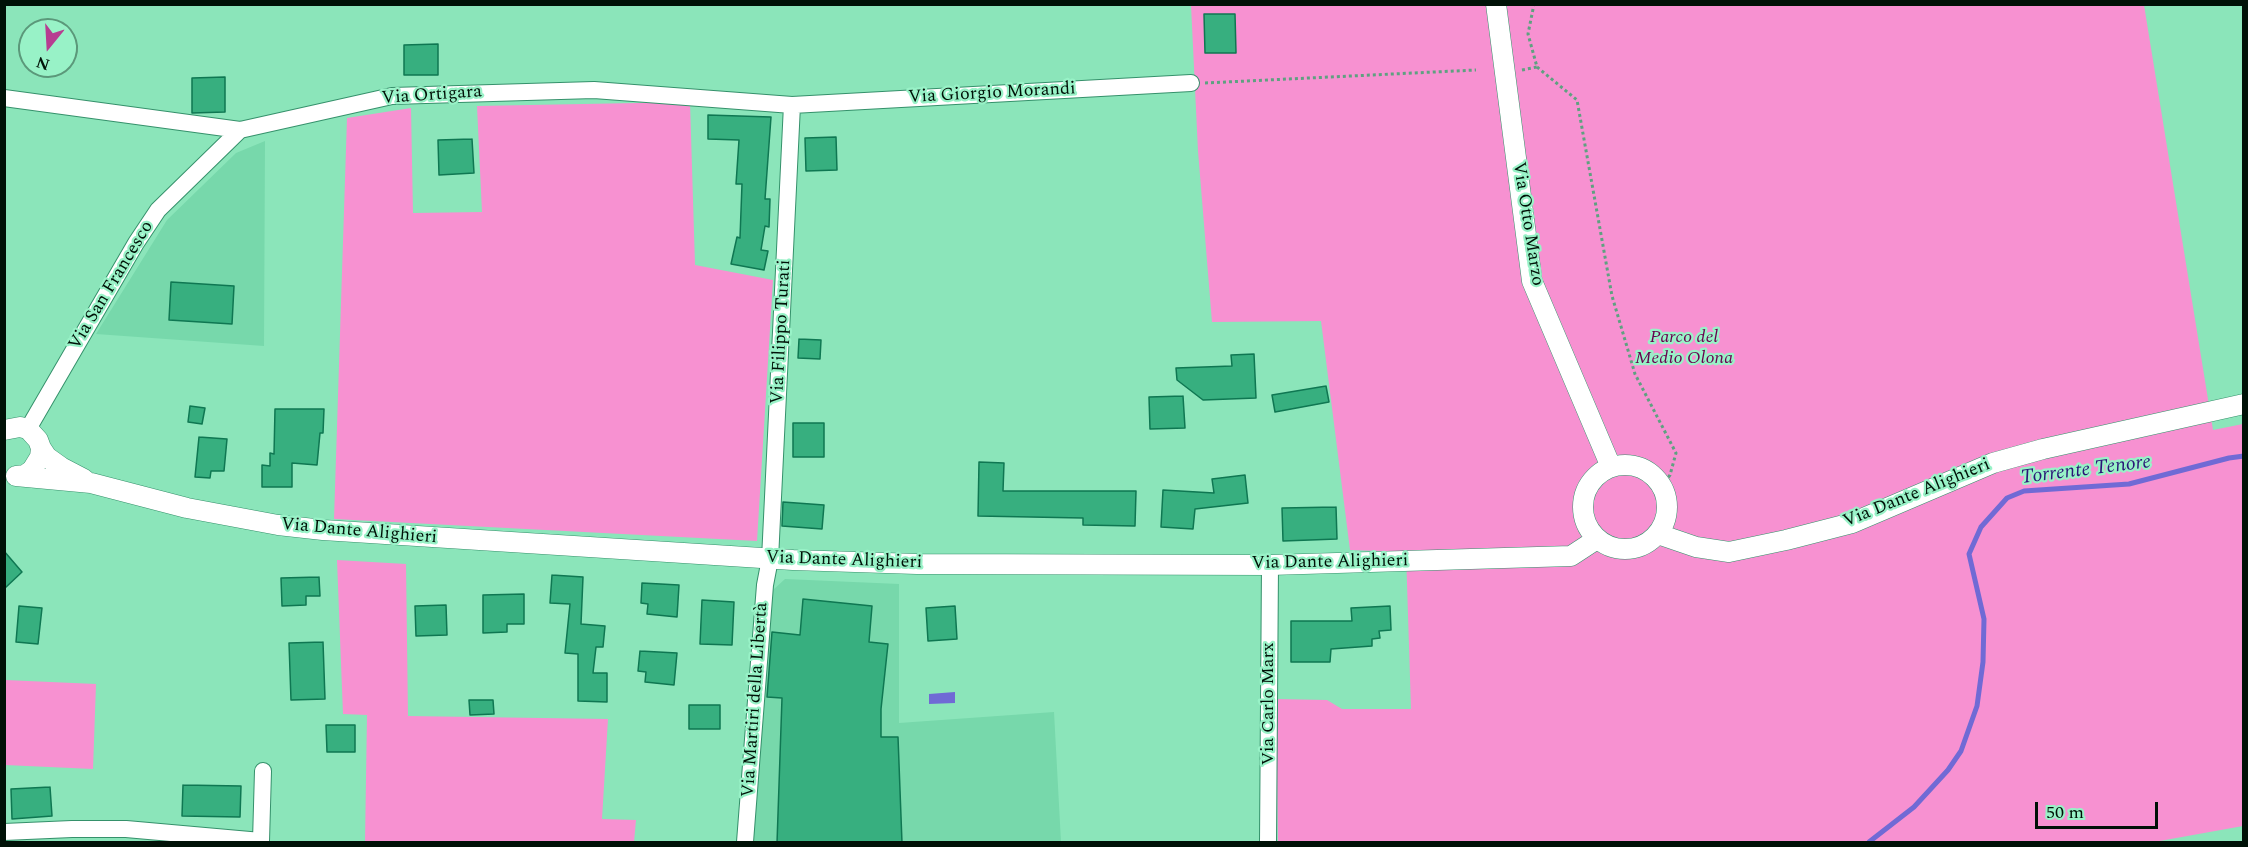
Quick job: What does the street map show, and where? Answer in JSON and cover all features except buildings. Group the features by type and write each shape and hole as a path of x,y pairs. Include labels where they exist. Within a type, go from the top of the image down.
{"street":[{"name":"Via Otto Marzo","path":"1496,4 1532,281 1611,467"},
{"name":"Via Giorgio Morandi","path":"792,105 1191,83"},
{"name":"Via Ortigara","path":"4,98 240,130 392,96 594,90 792,105"},
{"name":"Via Filippo Turati","path":"770,559 792,105"},
{"name":"Via San Francesco","path":"28,429 136,243 158,210 240,130"},
{"name":"Via Dante Alighieri","path":"1658,534 1696,547 1729,552 1786,540 1852,522 1993,463 2043,449 2244,404"},
{"path":"4,430 20,427 28,429"},
{"name":"Via Dante Alighieri","path":"28,429 38,440 46,457 92,483"},
{"name":"Via Dante Alighieri","path":"10,475 25,475 37,465 41,448"},
{"path":"1630,464 1649,471 1662,486 1668,502 1666,519 1658,534 1639,547 1617,549 1597,539 1585,521 1583,499 1593,479 1611,467 1630,464"},
{"name":"Via Dante Alighieri","path":"10,475 92,483 187,508 278,525 369,534 770,559 939,565 1270,565 1560,557 1571,556 1597,539"},
{"name":"Via Martiri della Libertà","path":"745,843 765,585 770,559"},
{"name":"Via Carlo Marx","path":"1268,843 1270,565"},
{"path":"4,832 126,829 261,842 263,771"}],"path":[{"path":"1534,4 1528,34 1537,67 1577,100 1612,296 1635,374 1676,453 1670,474 1662,486"},
{"path":"1505,72 1537,67"},
{"path":"1191,83 1476,70"}],"shaded area":[{"path":"265,141 264,346 96,334 167,220 236,153"},
{"path":"785,579 899,584 899,723 1054,712 1061,842 751,842 773,590"},
{"path":"955,692 955,703 929,704 929,694"}],"green space":[{"name":"Parco del Medio Olona","path":"1191,5 2144,5 2213,430 2243,424 2243,826 2154,842 1278,842 1276,699 1327,700 1342,709 1411,709 1406,552 1350,550 1321,321 1212,322 1198,151"},
{"path":"690,102 695,265 773,280 757,541 334,519 347,118 411,108 413,213 482,212 477,106"},
{"path":"337,560 406,564 408,716 608,719 602,819 636,820 634,842 365,842 367,715 343,714"},
{"path":"5,680 96,684 93,769 5,765"}],"waterway":[{"name":"Torrente Tenore","path":"1869,842 1914,807 1948,770 1961,751 1977,706 1983,662 1984,619 1969,554 1981,527 2007,498 2024,491 2129,484 2244,456"}]}
